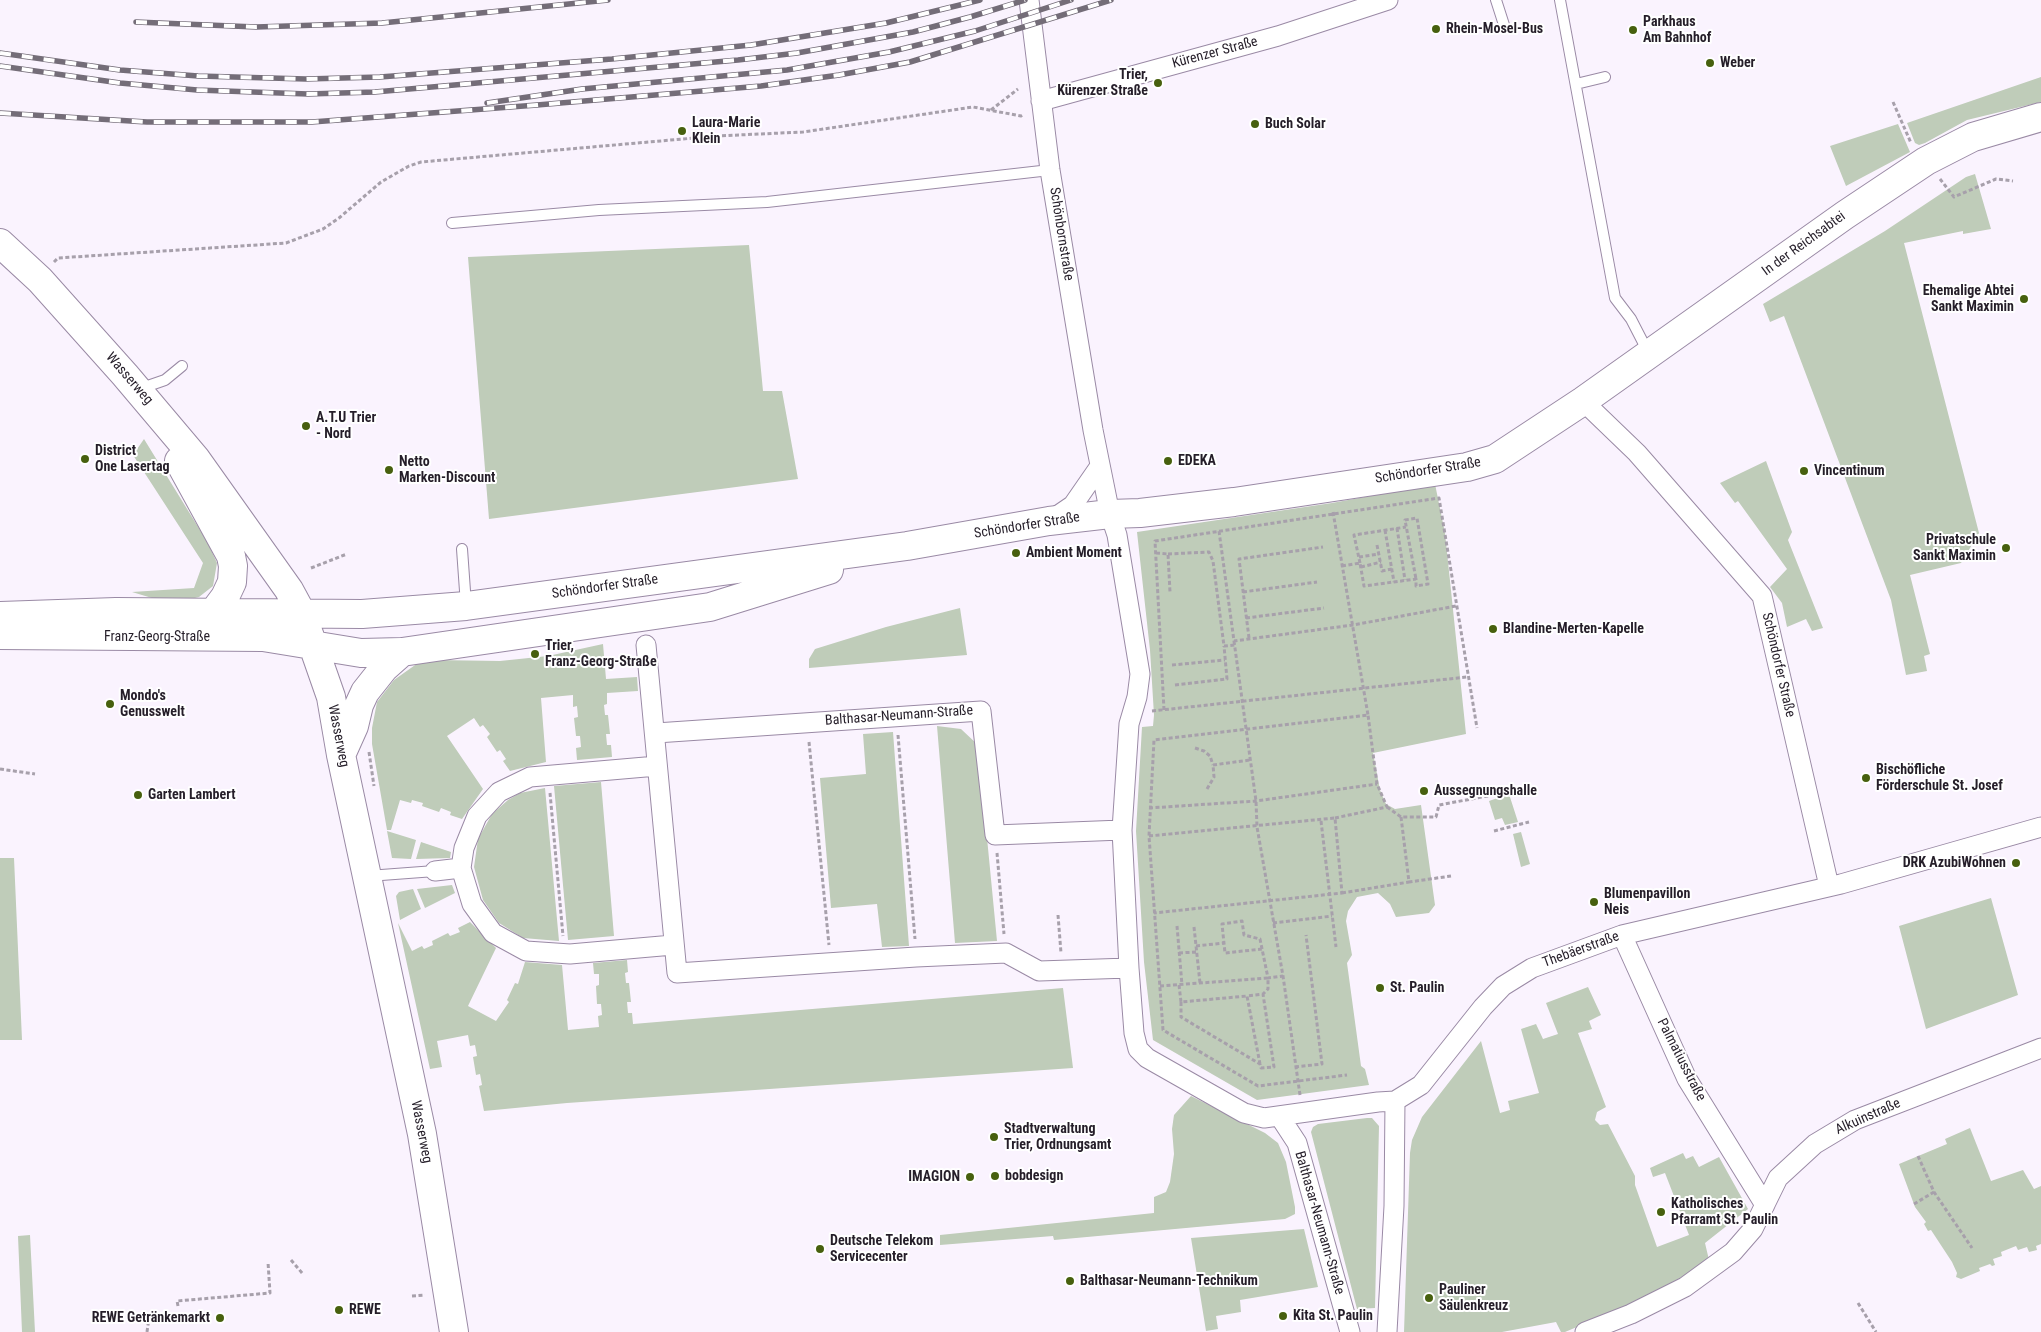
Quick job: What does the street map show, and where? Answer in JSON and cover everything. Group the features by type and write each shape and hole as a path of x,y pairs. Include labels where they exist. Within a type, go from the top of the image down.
{"main road":[{"name":"In der Reichsabtei","path":"1583,401 1845,215 1920,165 1974,137 2041,116"},
{"name":"Wasserweg","path":"0,243 40,280 141,393 196,460 284,582 302,614 330,692 341,755 422,1134 454,1332"},
{"path":"141,393 231,556 233,566 232,582 225,597 213,612"},
{"name":"Schöndorfer Straße","path":"302,614 362,614 466,606 907,546 1049,521 1110,514 1152,512 1467,467 1495,459 1583,401"},
{"name":"Schöndorfer Straße","path":"313,644 361,653 402,652 710,607 907,546"},
{"path":"708,573 718,582 720,593 710,607"},
{"name":"Franz-Georg-Straße","path":"0,616 213,612 302,614"},
{"name":"Franz-Georg-Straße","path":"0,635 263,637 313,644"},
{"path":"341,755 354,726 358,704 365,692 384,668 402,652"}],"street":[{"name":"Schönbornstraße","path":"1029,0 1050,170 1100,466 1110,514"},
{"name":"Kürenzer Straße","path":"1041,101 1278,36 1388,0"},
{"name":"Schöndorfer Straße","path":"1583,401 1637,453 1762,596 1829,886"},
{"path":"1049,521 1073,505 1100,466"},
{"path":"1110,514 1117,535 1140,674 1129,724 1122,830 1129,968 1134,1033 1138,1049 1147,1058 1244,1113 1264,1118 1395,1101 1394,1206 1387,1332"},
{"path":"646,645 656,733 657,766 677,973 1006,953 1039,971 1129,968"},
{"name":"Balthasar-Neumann-Straße","path":"656,733 981,711 995,835"},
{"path":"657,766 530,777 499,792 478,816 464,848 461,868 472,904 493,933 526,951 565,954 673,945"},
{"name":"Thebäerstraße","path":"1395,1101 1421,1085 1503,986 1532,968 1622,935 1829,886 2041,827"},
{"path":"995,835 1122,830"},
{"path":"435,871 461,868"},
{"name":"Palmatiusstraße","path":"1622,935 1687,1079 1765,1205"},
{"name":"Alkuinstraße","path":"1585,1332 1631,1314 1685,1287 1733,1252 1753,1229 1778,1178 1814,1144 1833,1132 1855,1120 2041,1048"},
{"name":"Balthasar-Neumann-Straße","path":"1280,1117 1297,1143 1350,1332"}],"lane":[{"path":"1496,0 1505,28"},
{"path":"1560,0 1615,298 1631,319 1649,355"},
{"path":"1576,84 1605,77"},
{"path":"452,223 599,210 767,202 1050,170"},
{"path":"141,393 165,380 182,366"},
{"path":"462,549 466,606"},
{"path":"367,876 435,871"}],"path":[{"path":"990,110 1018,89"},
{"path":"1893,102 1920,165"},
{"path":"54,262 58,258 286,243 322,229 339,218 381,182 409,166 421,162 717,136 803,132 973,107 1021,116"},
{"path":"1948,190 1954,197 1996,179 2013,181"},
{"path":"1330,487 1378,784 1387,807 1402,817 1436,817 1439,805 1520,790"},
{"path":"1164,710 1155,542 1439,498 1467,677 1477,728"},
{"path":"1417,518 1428,584 1416,586 1416,579 1405,520 1417,518"},
{"path":"1406,527 1354,535 1364,586 1416,579"},
{"path":"1397,528 1405,580"},
{"path":"1385,530 1394,582"},
{"path":"1219,531 1256,801 1257,826 1283,976 1297,1081 1306,1113"},
{"path":"1378,545 1382,571 1392,569"},
{"path":"1249,638 1239,559 1322,547"},
{"path":"1156,553 1209,552 1213,561 1227,679 1175,685"},
{"path":"310,568 347,554"},
{"path":"1168,554 1170,592"},
{"path":"1359,557 1379,554"},
{"path":"1342,566 1381,562"},
{"path":"1243,592 1317,582"},
{"path":"1224,646 1249,638 1353,625 1456,606"},
{"path":"1246,618 1324,608"},
{"path":"1172,665 1225,660"},
{"path":"1134,708 1164,710 1467,677"},
{"path":"1348,1075 1258,1086 1163,1030 1148,836 1149,808 1154,740 1368,715"},
{"path":"896,716 916,957"},
{"path":"807,722 830,963"},
{"path":"369,748 374,791"},
{"path":"1195,748 1204,751 1210,756 1213,765 1214,777 1206,789"},
{"path":"1213,765 1250,760"},
{"path":"0,769 35,774"},
{"path":"549,775 565,954"},
{"path":"1149,808 1256,801 1378,784"},
{"path":"1148,836 1321,821 1387,807"},
{"path":"1402,817 1409,882"},
{"path":"1335,818 1342,893"},
{"path":"1321,821 1336,947"},
{"path":"1494,831 1529,822"},
{"path":"995,835 1006,953"},
{"path":"1154,913 1342,893 1451,876"},
{"path":"1058,915 1063,971"},
{"path":"1273,923 1332,916"},
{"path":"1181,1002 1263,994 1268,989 1268,978 1262,949 1260,940 1244,935 1242,921 1222,924 1225,953 1262,949"},
{"path":"1177,926 1181,1016 1260,1064 1261,1068 1274,1067 1263,994"},
{"path":"1194,927 1200,983"},
{"path":"1295,1067 1322,1064 1306,935"},
{"path":"1196,946 1224,943"},
{"path":"1179,953 1196,952"},
{"path":"1160,986 1283,976"},
{"path":"1247,996 1260,1064"},
{"path":"1918,1156 1934,1192 1972,1248"},
{"path":"1914,1204 1934,1192"},
{"path":"291,1260 303,1274"},
{"path":"178,1306 177,1301 270,1293 268,1262"},
{"path":"412,1296 431,1294"},
{"path":"1858,1303 1876,1332"},
{"path":"147,1332 149,1318 171,1316"}],"green space":[{"path":"2041,77 2041,102 1967,120 1925,143 1919,145 1915,143 1907,123"},
{"path":"1898,124 1910,152 1846,186 1830,146"},
{"path":"1975,174 1991,229 1963,234 1963,231 1904,243 1979,533 1961,563 1910,575 1930,654 1924,656 1927,671 1906,675 1891,600 1784,316 1770,322 1763,304 1885,231 1966,177"},
{"path":"749,245 763,391 782,391 798,479 489,519 468,257"},
{"path":"144,439 208,543 217,563 213,586 199,597 187,600 152,598 132,592 194,588 203,563 133,455"},
{"path":"1766,461 1792,532 1788,540 1823,628 1812,631 1806,619 1787,627 1782,603 1770,587 1787,569 1738,501 1735,503 1720,483"},
{"name":"St. Paulin","path":"1435,484 1445,533 1466,734 1373,753 1380,790 1386,804 1395,809 1421,805 1435,905 1429,913 1396,917 1390,904 1378,893 1357,897 1348,911 1346,921 1352,955 1347,963 1361,1066 1365,1069 1369,1085 1257,1100 1153,1040 1144,962 1136,831 1142,727 1153,726 1154,715 1150,650 1137,532 1332,503"},
{"path":"960,608 967,655 809,668 809,659 815,649 886,627"},
{"path":"603,644 606,679 637,677 638,691 607,693 607,704 604,705 605,715 608,715 610,734 606,734 607,745 611,745 612,757 577,760 576,748 581,747 580,736 576,736 574,718 578,717 577,706 573,707 573,695 541,698 546,762 510,771 503,761 506,759 500,750 497,752 487,737 490,734 483,725 480,727 474,718 447,736 483,789 462,819 450,815 451,812 441,808 439,812 422,806 423,803 412,800 411,803 400,800 391,830 387,830 372,744 372,728 377,702 394,680 418,663 434,660 500,661 548,656"},
{"path":"937,726 961,729 978,745 997,941 955,943"},
{"path":"893,732 909,946 882,947 877,904 831,908 820,778 866,774 863,734"},
{"path":"601,782 614,936 568,940 554,786"},
{"path":"545,788 559,941 523,938 499,923 483,900 474,867 478,839 492,814 508,800 520,793"},
{"path":"1509,794 1518,822 1505,825 1502,818 1495,820 1489,801"},
{"path":"387,831 416,840 411,859 392,858"},
{"path":"1521,832 1530,864 1521,867 1513,834"},
{"path":"421,842 451,852 450,858 416,859"},
{"path":"0,858 14,858 22,1040 0,1040"},
{"path":"452,885 455,893 425,908 417,889"},
{"path":"413,889 421,909 400,920 396,896 399,892"},
{"path":"1991,898 2018,995 1926,1029 1899,926"},
{"path":"470,922 496,948 468,1006 496,1021 509,1002 507,1000 515,983 518,984 525,962 562,965 568,1030 599,1027 598,1016 602,1015 601,1004 597,1004 596,986 599,985 599,974 594,974 593,963 627,960 628,972 625,973 626,983 629,983 631,1002 627,1002 628,1013 632,1013 633,1024 1063,988 1073,1068 567,1103 484,1111 479,1086 482,1085 480,1074 476,1075 473,1057 477,1056 475,1045 470,1046 468,1035 437,1041 442,1067 430,1069 398,923 412,951 422,946 424,949 433,945 432,941 448,933 450,936 460,932 458,928"},
{"path":"1588,987 1601,1015 1589,1021 1592,1029 1578,1033 1606,1107 1597,1112 1595,1120 1600,1125 1608,1124 1635,1176 1635,1185 1657,1247 1689,1235 1665,1173 1653,1177 1650,1168 1683,1153 1686,1159 1693,1156 1699,1167 1719,1157 1748,1209 1705,1243 1709,1260 1636,1302 1565,1332 1561,1332 1556,1322 1502,1332 1404,1332 1410,1153 1412,1140 1422,1117 1481,1041 1500,1113 1510,1110 1508,1101 1539,1093 1521,1029 1536,1024 1543,1039 1558,1034 1546,1003"},
{"path":"1191,1096 1265,1133 1278,1143 1286,1162 1295,1214 1285,1219 1054,1240 1053,1236 940,1245 940,1235 1154,1213 1154,1197 1166,1192 1170,1182 1174,1154 1172,1129 1174,1115"},
{"path":"1372,1118 1379,1126 1375,1308 1357,1309 1311,1132 1313,1127 1318,1124"},
{"path":"1970,1128 1991,1181 2023,1170 2034,1189 2041,1186 2041,1244 2036,1246 2037,1250 2029,1252 2027,1247 2018,1250 2016,1246 2001,1252 2002,1256 1993,1259 1995,1265 1992,1266 1990,1264 1979,1268 1980,1271 1961,1279 1956,1277 1957,1273 1952,1262 1931,1230 1928,1231 1924,1224 1926,1222 1915,1207 1899,1164 1947,1144 1945,1139"},
{"path":"1304,1229 1318,1287 1240,1300 1241,1312 1216,1316 1218,1329 1206,1331 1191,1238"},
{"path":"30,1235 35,1332 22,1332 18,1236"}],"railway":[{"path":"136,22 256,27 382,23 608,0"},
{"path":"0,53 120,70 198,76 306,79 380,77 612,59 751,45 886,23 980,0"},
{"path":"0,66 120,83 197,90 308,94 375,92 738,60 797,53 913,32 1025,0"},
{"path":"487,103 582,89 787,70 889,52 975,31 1071,0"},
{"path":"0,113 147,122 312,122 761,86 839,75 910,62 1111,0"}],"place":[{"name":"Rhein-Mosel-Bus","path":"1436,29"},
{"name":"Parkhaus Am Bahnhof","path":"1633,30"},
{"name":"Weber","path":"1710,63"},
{"name":"Trier, Kürenzer Straße","path":"1158,83"},
{"name":"Buch Solar","path":"1255,124"},
{"name":"Laura-Marie Klein","path":"682,131"},
{"name":"Ehemalige Abtei Sankt Maximin","path":"2024,299"},
{"name":"A.T.U Trier - Nord","path":"306,426"},
{"name":"District One Lasertag","path":"85,459"},
{"name":"EDEKA","path":"1168,461"},
{"name":"Netto Marken-Discount","path":"389,470"},
{"name":"Vincentinum","path":"1804,471"},
{"name":"Privatschule Sankt Maximin","path":"2006,548"},
{"name":"Ambient Moment","path":"1016,553"},
{"name":"Blandine-Merten-Kapelle","path":"1493,629"},
{"name":"Trier, Franz-Georg-Straße","path":"535,654"},
{"name":"Mondo's Genusswelt","path":"110,704"},
{"name":"Bischöfliche Förderschule St. Josef","path":"1866,778"},
{"name":"Aussegnungshalle","path":"1424,791"},
{"name":"Garten Lambert","path":"138,795"},
{"name":"DRK AzubiWohnen","path":"2016,863"},
{"name":"Blumenpavillon Neis","path":"1594,902"},
{"name":"St. Paulin","path":"1380,988"},
{"name":"Stadtverwaltung Trier, Ordnungsamt","path":"994,1137"},
{"name":"bobdesign","path":"995,1176"},
{"name":"IMAGION","path":"970,1177"},
{"name":"Katholisches Pfarramt St. Paulin","path":"1661,1212"},
{"name":"Deutsche Telekom Servicecenter","path":"820,1249"},
{"name":"Balthasar-Neumann-Technikum","path":"1070,1281"},
{"name":"Pauliner Säulenkreuz","path":"1429,1298"},
{"name":"REWE","path":"339,1310"},
{"name":"Kita St. Paulin","path":"1283,1316"},
{"name":"REWE Getränkemarkt","path":"220,1318"}]}
